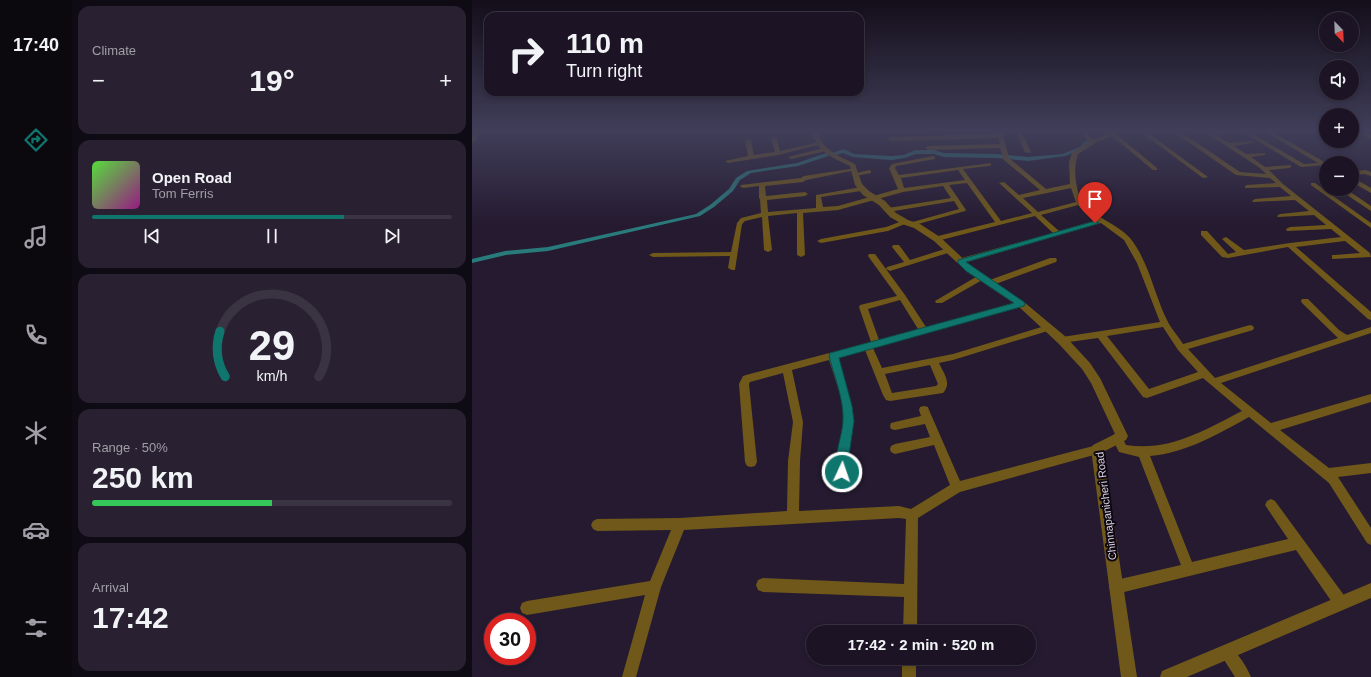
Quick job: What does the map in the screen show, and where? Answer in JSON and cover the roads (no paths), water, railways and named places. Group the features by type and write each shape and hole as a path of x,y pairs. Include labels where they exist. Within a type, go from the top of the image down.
{"street":[{"path":"847,162 853,165 861,190 882,203 893,215 917,226 937,239 960,261 990,284 1021,304 1062,340 1086,366 1096,381 1122,436 1118,438 1123,449 1143,452 1184,445 1250,412"},
{"path":"902,190 898,177 892,168 894,165 913,162"},
{"path":"1009,162 1045,192"},
{"path":"1072,162 1074,191 1080,203 1084,208 1103,220 1127,239 1141,263 1165,324 1181,348 1213,382 1333,479 1371,539"},
{"path":"1146,162 1155,169"},
{"path":"1184,162 1205,177"},
{"path":"1220,162 1238,174 1271,176"},
{"path":"1254,162 1369,257"},
{"path":"1296,162 1303,166 1324,164 1320,162"},
{"path":"898,177 989,164"},
{"path":"1264,169 1288,166"},
{"path":"959,168 999,224"},
{"path":"743,186 855,172 869,172"},
{"path":"1359,172 1366,172 1371,174"},
{"path":"732,268 741,221 747,218 764,214 851,206 902,190 968,181"},
{"path":"1002,183 1058,234"},
{"path":"762,184 762,198 768,250"},
{"path":"821,241 888,229 961,211 963,208 945,184"},
{"path":"1313,184 1371,225"},
{"path":"1359,184 1371,191"},
{"path":"1018,197 1074,185"},
{"path":"1247,187 1281,185"},
{"path":"820,210 818,196 861,190"},
{"path":"762,198 805,194"},
{"path":"1352,196 1371,209"},
{"path":"1255,201 1297,198"},
{"path":"888,210 956,199"},
{"path":"937,239 1080,203"},
{"path":"800,211 801,255"},
{"path":"1280,216 1316,213"},
{"path":"960,261 1103,220"},
{"path":"1290,229 1332,226"},
{"path":"1204,233 1225,255 1228,256 1347,239"},
{"path":"1226,238 1242,253"},
{"path":"1290,246 1371,317"},
{"path":"896,247 909,263"},
{"path":"890,270 948,250"},
{"path":"653,255 734,254"},
{"path":"872,256 902,297 924,331"},
{"path":"1335,257 1369,257"},
{"path":"990,284 1053,260"},
{"path":"939,301 981,277"},
{"path":"902,297 864,307 879,372 888,395 890,397 939,390 943,384 933,360"},
{"path":"1305,301 1336,332 1345,338"},
{"path":"751,462 744,381 750,377 833,356 1021,304"},
{"path":"1062,340 1165,324"},
{"path":"879,372 953,357 1048,328"},
{"path":"1181,348 1250,328"},
{"path":"1213,382 1371,330"},
{"path":"1100,334 1147,394 1205,373"},
{"path":"833,356 847,406 849,421 843,451 842,472"},
{"path":"787,368 798,422 794,461 793,517"},
{"path":"1270,428 1371,398"},
{"path":"896,426 926,415 957,486"},
{"name":"Chinnapanicheri Road","path":"1118,438 1097,450 1129,677"},
{"path":"895,449 937,440"},
{"path":"597,525 680,524 898,512 912,516 957,486 1097,450"},
{"path":"1143,452 1189,570"},
{"path":"1326,474 1371,468"},
{"path":"1271,505 1341,603"},
{"path":"910,625 912,516"},
{"path":"629,677 654,587 680,524"},
{"path":"1116,587 1298,544"},
{"path":"763,585 911,591"},
{"path":"526,608 654,587"},
{"path":"1168,677 1371,590"},
{"path":"1226,652 1244,677"},
{"path":"909,665 909,677"}],"waterway":[{"path":"472,261 505,253 548,249 698,215 712,206 731,190 738,179 749,172 805,162"}]}
